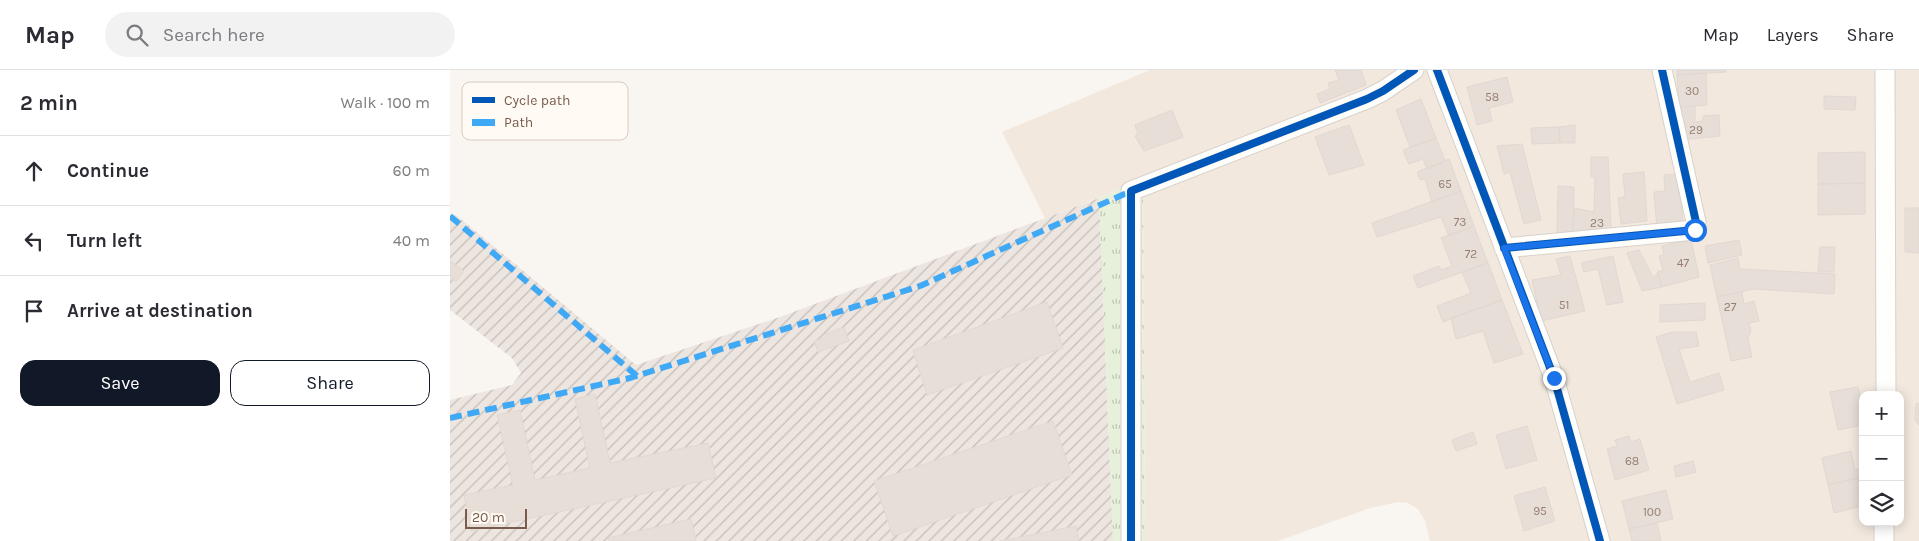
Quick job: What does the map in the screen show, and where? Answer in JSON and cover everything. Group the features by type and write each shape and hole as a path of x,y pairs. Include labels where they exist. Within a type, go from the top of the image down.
{"street":[{"path":"1131,541 1131,191 1367,99 1383,91 1414,70"},
{"path":"1437,70 1554,378 1600,541"},
{"path":"1504,248 1695,230 1696,222 1662,70"},
{"path":"1885,70 1886,391"},
{"path":"1884,526 1884,541"}],"shaded area":[{"path":"1150,70 1919,70 1919,541 1430,541 1425,521 1418,509 1408,503 1398,502 1370,508 1278,541 1145,541 1143,181 1045,218 1002,132"},
{"path":"1099,198 1113,541 450,541 450,400 512,385 521,373 512,358 450,310 450,220 456,215 636,365 780,317"}],"green space":[{"path":"1143,181 1145,541 1113,541 1099,198"}],"building":[{"path":"1335,70 1361,70 1366,85 1320,103 1317,94 1330,89 1328,83 1339,80"},
{"path":"1677,70 1726,70 1726,72 1677,75"},
{"path":"1706,73 1707,105 1679,107 1677,75"},
{"path":"1507,77 1513,102 1489,108 1492,121 1477,125 1467,87"},
{"path":"1824,96 1856,97 1855,110 1824,109"},
{"path":"1421,99 1436,138 1410,147 1396,110"},
{"path":"1695,106 1695,122 1703,121 1703,116 1719,115 1720,136 1681,140 1679,107"},
{"path":"1172,110 1183,137 1144,151 1135,136 1138,134 1135,125"},
{"path":"1349,125 1364,165 1329,175 1315,137"},
{"path":"1575,125 1575,143 1560,143 1559,127"},
{"path":"1559,127 1560,143 1532,144 1531,128"},
{"path":"1436,138 1445,161 1427,169 1423,159 1409,164 1403,150"},
{"path":"1522,144 1541,220 1524,224 1510,172 1504,174 1497,146"},
{"path":"1865,152 1865,183 1818,184 1818,153"},
{"path":"1591,157 1608,157 1611,230 1573,232 1574,208 1594,212 1595,177 1591,177"},
{"path":"1449,159 1461,191 1432,202 1425,179 1420,180 1417,172"},
{"path":"1644,172 1647,221 1621,224 1618,198 1625,197 1623,174"},
{"path":"1679,174 1683,226 1657,228 1654,192 1665,191 1664,175"},
{"path":"1865,183 1865,214 1818,215 1818,184"},
{"path":"1558,186 1574,187 1573,232 1557,233"},
{"path":"1461,191 1474,226 1449,236 1441,217 1377,237 1372,223"},
{"path":"1905,208 1919,208 1919,253 1905,252"},
{"path":"1474,226 1488,263 1418,288 1413,276 1439,266 1441,270 1452,266 1441,238"},
{"path":"1691,239 1699,277 1662,287 1657,272 1663,270 1659,256 1664,255 1662,246"},
{"path":"1739,240 1742,255 1708,263 1705,246"},
{"path":"1820,247 1835,247 1834,272 1818,272"},
{"path":"1639,250 1653,277 1658,274 1662,287 1642,291 1627,253"},
{"path":"1570,256 1585,311 1541,321 1532,280 1561,275 1556,259"},
{"path":"1613,256 1623,302 1607,305 1598,269 1584,272 1581,263"},
{"path":"1738,258 1740,269 1835,274 1834,294 1753,289 1717,297 1710,265"},
{"path":"450,261 464,271 456,282 450,277"},
{"path":"1488,263 1502,300 1443,322 1437,306 1471,293 1462,272"},
{"path":"1742,292 1744,304 1754,301 1759,321 1749,323 1751,331 1748,338 1752,357 1731,361 1717,297"},
{"path":"1502,300 1523,354 1494,363 1483,331 1456,339 1451,318"},
{"path":"1047,302 1063,348 927,395 913,350"},
{"path":"1705,303 1705,320 1660,322 1660,305"},
{"path":"844,327 849,341 818,352 814,341 826,337 825,334"},
{"path":"1672,332 1696,332 1699,346 1679,349 1690,382 1719,373 1724,390 1677,404 1656,337"},
{"path":"1858,387 1859,426 1838,430 1830,392"},
{"path":"595,394 610,463 708,443 716,478 471,531 464,495 513,485 497,415 520,410 535,480 590,468 575,399"},
{"path":"1919,403 1919,425 1915,421 1916,404"},
{"path":"1053,421 1072,475 893,536 874,481"},
{"path":"1527,426 1537,460 1506,469 1496,435"},
{"path":"1473,432 1477,444 1456,451 1452,440"},
{"path":"1629,436 1631,442 1640,439 1649,470 1615,480 1607,449 1617,446 1615,440"},
{"path":"1851,451 1855,470 1859,469 1859,478 1828,485 1822,458"},
{"path":"1693,461 1696,472 1676,477 1674,466"},
{"path":"1859,478 1859,507 1834,513 1828,485"},
{"path":"1545,487 1555,521 1524,531 1514,496"},
{"path":"1666,490 1673,519 1629,529 1622,501"},
{"path":"691,519 696,541 609,541 608,538"},
{"path":"1657,523 1661,541 1632,541 1629,529"},
{"path":"1076,526 1079,541 1000,541"}],"marked path":[{"path":"450,418 630,378 920,286 1131,191"},
{"path":"450,216 637,376"}],"cycle path":[{"path":"1131,541 1131,191 1367,99 1383,91 1414,70"},
{"path":"1437,70 1554,378 1600,541"},
{"path":"1504,248 1695,230 1696,222 1662,70"}],"route":[{"path":"1554,378 1504,248 1695,230"}]}
